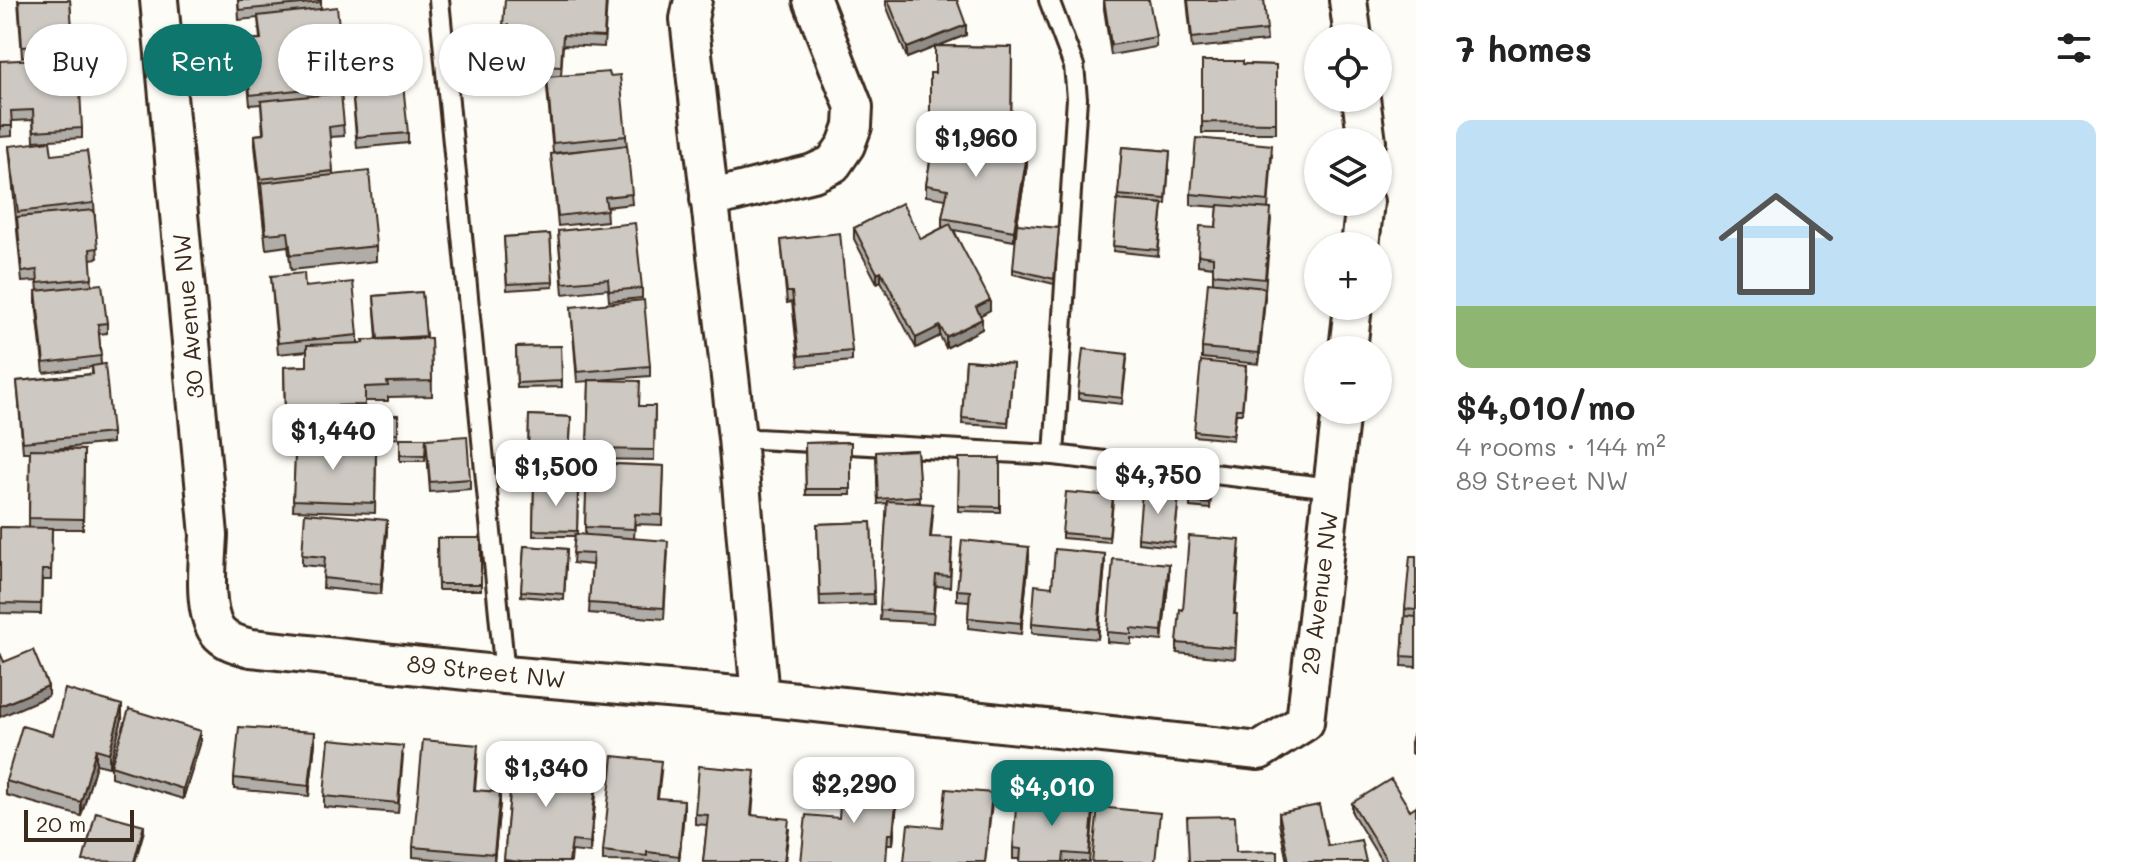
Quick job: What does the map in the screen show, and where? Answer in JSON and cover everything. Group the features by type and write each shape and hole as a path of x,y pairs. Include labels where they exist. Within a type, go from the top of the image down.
{"street":[{"name":"30 Avenue NW","path":"159,0 209,535 209,605 217,631"},
{"path":"693,0 689,19 737,438 760,697"},
{"path":"709,199 813,173 833,164 846,145 853,126 854,107 812,0"},
{"path":"1348,0 1351,24"},
{"name":"29 Avenue NW","path":"1259,751 1305,722 1339,424"},
{"name":"89 Street NW","path":"217,631 233,643 251,648 505,675 760,697 1259,751"}],"lane":[{"path":"439,0 505,675"},
{"path":"1049,0 1074,66 1077,98 1054,455"},
{"path":"737,438 1054,455 1332,488"}],"building":[{"path":"19,0 70,0 72,24 24,24 22,47"},
{"path":"238,0 321,0 321,2 239,10"},
{"path":"505,0 606,0 604,37 563,35 561,67 555,67 555,24 503,24"},
{"path":"888,0 957,0 966,25 907,48"},
{"path":"1104,0 1149,0 1156,37 1111,45"},
{"path":"1188,0 1264,0 1267,30 1192,38"},
{"path":"337,7 339,24 278,24 278,92 262,94 262,24 259,24 258,16"},
{"path":"935,46 1012,47 1011,124 930,123 930,73 935,73"},
{"path":"24,60 24,96 80,96 82,128 34,131 33,110 11,111 12,126 0,126 0,61"},
{"path":"1202,61 1276,65 1276,123 1202,122"},
{"path":"609,72 610,76 620,75 626,136 553,143 549,96 555,96 555,76"},
{"path":"341,96 344,125 329,127 333,171 260,179 255,135 264,134 261,101"},
{"path":"353,96 404,96 408,133 357,137"},
{"path":"936,127 989,136 988,148 1027,155 1014,231 942,218 948,189 926,185"},
{"path":"1196,138 1272,145 1268,201 1191,194"},
{"path":"50,141 52,155 87,151 94,203 18,212 9,146"},
{"path":"627,145 632,194 605,197 607,210 558,216 551,154"},
{"path":"1122,147 1170,151 1166,199 1118,195"},
{"path":"369,171 376,246 291,255 288,232 266,234 261,183"},
{"path":"1117,200 1163,204 1158,250 1113,246"},
{"path":"902,203 921,239 950,224 990,300 976,307 982,319 946,337 940,326 916,338 881,271 877,273 854,228"},
{"path":"1218,205 1271,209 1265,279 1213,274 1213,257 1198,255 1200,226 1216,227"},
{"path":"94,210 98,248 90,249 92,278 38,283 37,270 22,272 17,217"},
{"path":"635,223 642,288 609,291 608,279 563,283 558,231"},
{"path":"1017,224 1059,228 1054,279 1013,269"},
{"path":"840,233 852,351 799,356 792,292 787,292 781,240"},
{"path":"550,234 553,282 507,284 504,237"},
{"path":"304,273 305,287 353,282 358,335 278,343 271,276"},
{"path":"1208,282 1265,288 1259,353 1202,348"},
{"path":"102,284 107,323 98,324 101,356 44,363 36,291"},
{"path":"422,292 426,336 378,339 374,296"},
{"path":"644,300 650,366 577,372 571,307"},
{"path":"431,338 432,381 387,382 388,386 365,387 365,405 285,407 284,367 307,366 307,345"},
{"path":"561,346 562,381 517,383 516,347"},
{"path":"1083,349 1127,354 1122,398 1078,393"},
{"path":"966,360 1013,364 1008,422 962,418"},
{"path":"1201,361 1246,366 1242,409 1236,409 1233,435 1194,431"},
{"path":"105,364 112,433 23,442 17,381 93,374 92,366"},
{"path":"589,380 640,381 639,406 655,406 654,450 587,449"},
{"path":"398,415 398,433 372,434 371,416"},
{"path":"529,415 571,417 569,458 528,456"},
{"path":"296,434 330,435 329,447 376,449 375,503 293,500"},
{"path":"467,436 470,479 430,482 426,439"},
{"path":"400,438 426,438 425,456 400,455"},
{"path":"851,442 851,489 806,489 805,443"},
{"path":"30,449 84,450 83,519 29,518"},
{"path":"917,450 920,496 878,499 876,452"},
{"path":"959,458 1000,458 1000,507 958,506"},
{"path":"587,463 664,466 662,515 635,514 634,529 585,527"},
{"path":"1193,477 1212,479 1210,504 1190,502"},
{"path":"534,485 578,486 577,531 533,530"},
{"path":"1142,491 1179,495 1174,542 1138,538"},
{"path":"1066,492 1113,496 1109,537 1062,533"},
{"path":"887,501 933,504 930,537 952,538 950,576 936,575 933,613 880,610"},
{"path":"305,513 387,520 381,584 323,578 325,557 302,555"},
{"path":"871,522 874,594 820,596 817,524"},
{"path":"0,527 52,528 51,570 42,570 41,604 0,603"},
{"path":"575,534 668,541 664,608 589,603 593,554 573,553"},
{"path":"1189,536 1240,540 1234,614 1237,614 1235,648 1177,643"},
{"path":"437,538 481,538 481,584 438,584"},
{"path":"962,540 1029,547 1021,623 968,618 970,591 957,590"},
{"path":"524,546 567,549 564,594 521,591"},
{"path":"1055,549 1105,554 1098,629 1032,623 1035,585 1052,587"},
{"path":"1410,556 1416,556 1416,610 1405,609"},
{"path":"1113,559 1169,564 1162,631 1131,628 1131,634 1107,632"},
{"path":"1405,616 1416,617 1416,657 1402,656"},
{"path":"33,650 48,686 0,706 0,653 4,662"},
{"path":"65,689 122,705 109,753 96,749 81,802 6,781 22,726 53,735"},
{"path":"129,709 201,731 183,789 111,766"},
{"path":"1416,726 1416,745 1411,743"},
{"path":"239,727 315,732 309,786 234,778"},
{"path":"329,739 403,746 398,803 324,796"},
{"path":"423,740 478,745 474,790 500,792 494,854 413,847"},
{"path":"514,749 567,754 565,780 596,782 590,843 572,841 569,862 504,860"},
{"path":"613,756 661,761 657,798 684,800 679,856 603,851"},
{"path":"699,766 755,771 751,815 789,819 784,862 703,862 708,815 695,814"},
{"path":"842,778 898,783 893,834 888,834 886,862 801,862 806,815 839,818"},
{"path":"1391,779 1410,810 1416,806 1416,862 1388,862 1352,803"},
{"path":"946,789 992,793 985,862 904,862 908,824 942,827"},
{"path":"1017,794 1094,800 1089,855 1064,853 1063,862 1020,862 1021,849 1013,848"},
{"path":"1319,805 1328,846 1361,840 1366,862 1289,862 1279,813"},
{"path":"1098,807 1160,813 1155,862 1092,862"},
{"path":"96,812 144,825 134,862 83,861"},
{"path":"1235,816 1236,852 1278,851 1278,862 1189,862 1187,817"}]}
